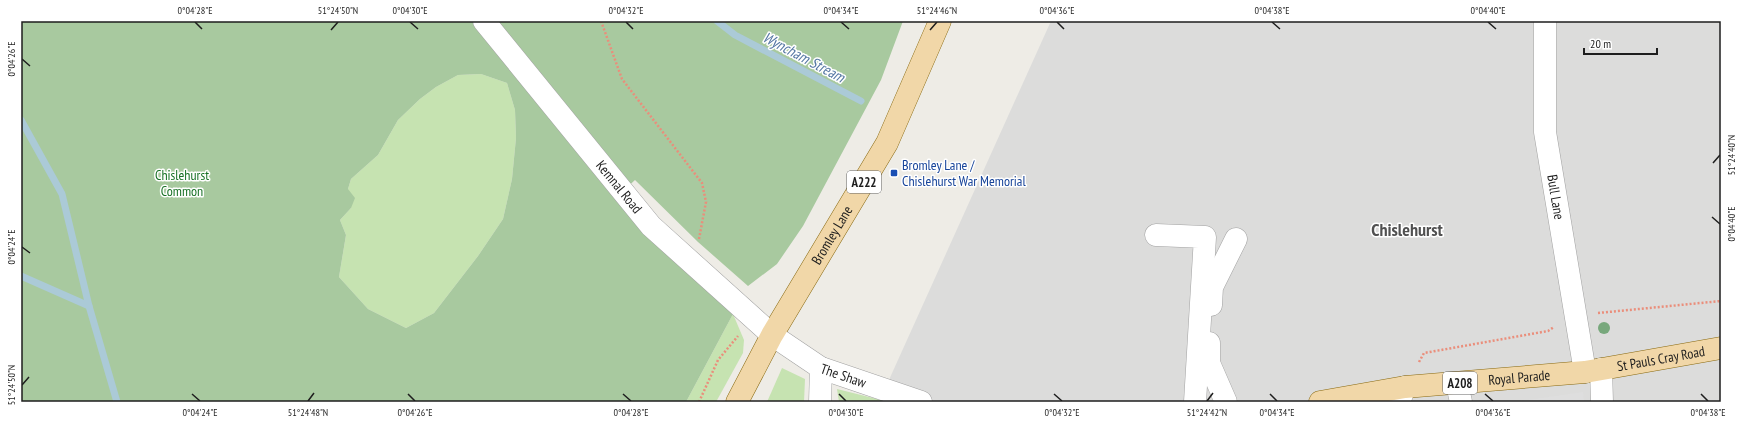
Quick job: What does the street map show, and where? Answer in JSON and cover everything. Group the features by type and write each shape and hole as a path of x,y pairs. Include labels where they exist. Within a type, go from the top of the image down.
{"main road":[{"name":"Bromley Lane","path":"737,402 772,335 887,144 940,21"},
{"name":"St Pauls Cray Road","path":"1593,371 1721,348"},
{"name":"Royal Parade","path":"1320,402 1402,394 1459,393 1593,371"}],"street":[{"name":"Kemnal Road","path":"484,21 651,226 772,335"},
{"name":"Bull Lane","path":"1545,21 1545,132 1575,315 1602,402"},
{"path":"1156,235 1204,237 1195,402"},
{"path":"1226,402 1209,363 1212,287 1236,239"},
{"name":"The Shaw","path":"772,335 821,368 921,402"},
{"path":"820,402 821,368"}],"path":[{"path":"601,21 622,79 702,183 706,202 695,265"},
{"path":"1402,394 1424,353 1548,331 1575,315 1721,301"},
{"path":"699,402 718,360 753,318"}],"shaded area":[{"path":"1051,21 1721,21 1721,402 879,402"},
{"path":"1583,392 1584,402 1513,402"}],"green space":[{"name":"Chislehurst Common","path":"21,21 903,21 881,80 803,226 777,264 748,286 698,242 635,180 621,193 733,314 686,402 21,402","holes":["481,74 507,83 515,110 516,138 512,179 503,219 478,256 434,313 406,328 368,309 339,277 346,235 340,220 351,208 355,198 348,189 351,179 378,155 398,120 420,99 436,87 458,75"]},
{"path":"481,74 507,83 515,110 516,138 512,179 503,219 478,256 434,313 406,328 368,309 339,277 346,235 340,220 351,208 348,189 351,179 378,155 398,120 420,99 436,87 458,75"},
{"path":"733,314 744,340 743,353 716,402 686,402"},
{"path":"782,368 805,379 804,402 767,402"},
{"path":"837,389 889,402 839,402"}],"waterway":[{"name":"Wyncham Stream","path":"717,21 735,35 861,101"},
{"path":"21,120 62,194 89,306"},
{"path":"21,276 89,306 117,402"}],"place":[{"name":"Bromley Lane / Chislehurst War Memorial","path":"894,173"}],"district":[{"name":"Chislehurst","path":"1407,229"}]}
